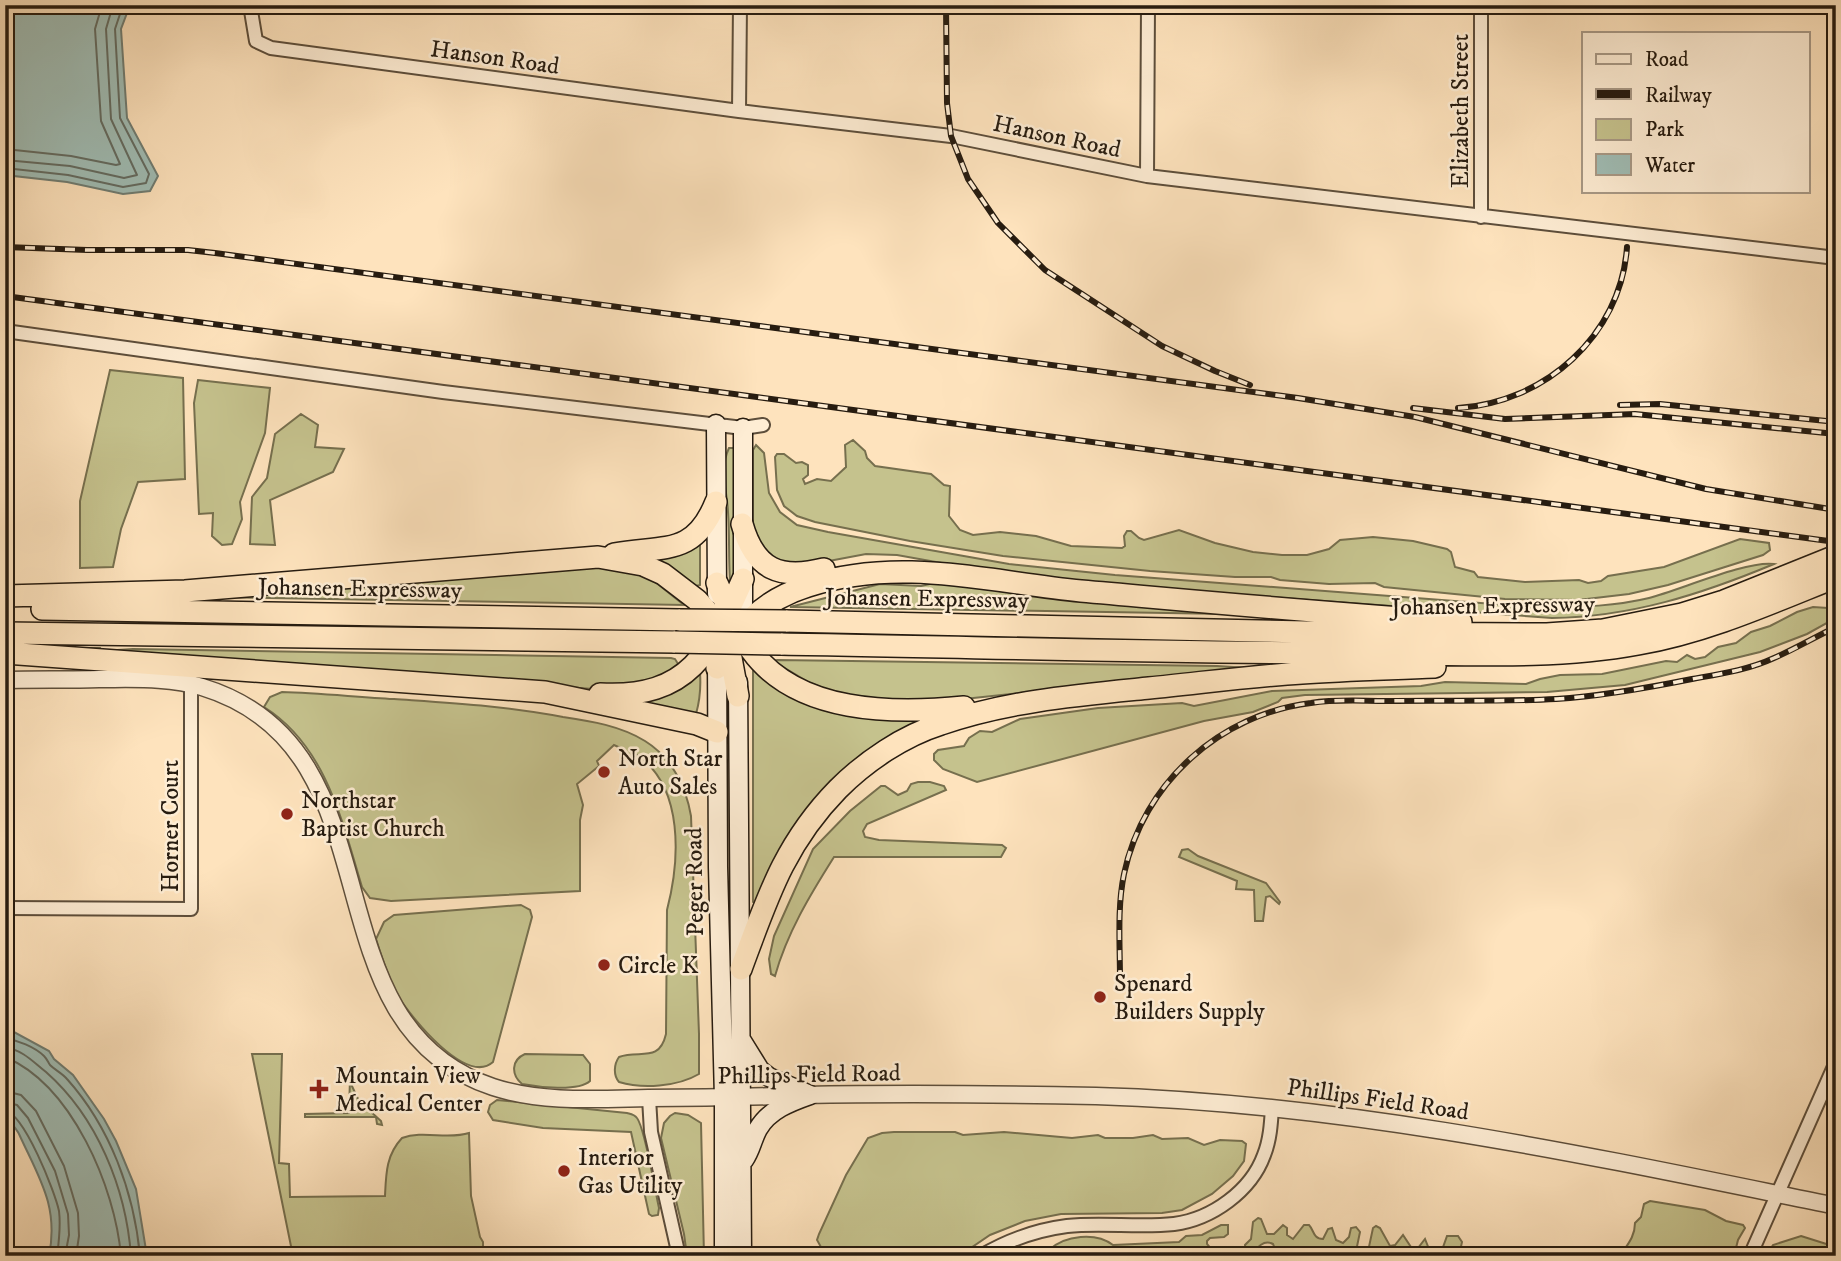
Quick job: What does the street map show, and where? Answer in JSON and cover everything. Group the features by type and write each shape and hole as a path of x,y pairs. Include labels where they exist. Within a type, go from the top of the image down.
{"highway":[{"path":"5,596 185,591 598,557 670,547 688,541 702,530 716,502"},
{"path":"743,524 748,543 757,555 767,565 786,574 796,575 855,563 895,563 915,570 1077,591 1450,621 1603,630"},
{"name":"Johansen Expressway","path":"5,608 1515,635 1603,630 1682,614 1724,601 1836,556"},
{"path":"598,557 643,565 663,574 697,600 729,635 751,650 782,679 796,688 836,702 862,707 914,710 1300,673 1480,664 1551,653"},
{"path":"5,653 447,683 563,694 634,694 670,683 696,664 710,648 773,602 807,586 852,575 915,570"},
{"name":"Johansen Expressway","path":"5,633 1321,653 1551,653 1613,648 1666,638 1721,622 1836,577"},
{"path":"729,610 743,579"},
{"path":"717,583 729,610 729,635 738,696"},
{"path":"717,668 729,635"},
{"path":"563,694 697,724 717,732"},
{"path":"741,969 766,898 792,847 823,806 856,773 885,752 938,724 1050,698"}],"main road":[{"path":"716,424 717,583 729,635"},
{"path":"729,635 743,579 743,428"},
{"name":"Peger Road","path":"717,668 717,732 732,1098 724,1256"},
{"name":"Peger Road","path":"738,696 742,1041 732,1098 741,1163 742,1256"},
{"path":"742,1041 760,1070 769,1077 810,1095"},
{"path":"741,1163 752,1149 755,1136 766,1119 789,1102 810,1095"}],"street":[{"name":"Hanson Road","path":"250,5 256,41 271,48 740,111 951,136 1147,176 1836,258"},
{"path":"740,5 740,111"},
{"path":"1147,176 1148,5"},
{"name":"Elizabeth Street","path":"1481,5 1481,217"},
{"path":"5,331 443,392 743,428 763,425"},
{"name":"Phillips Field Road","path":"5,680 147,679 191,684 228,697 263,718 290,743 310,769 330,816 382,983 398,1013 427,1047 458,1070 479,1082 502,1089 550,1096 601,1099 810,1095 1096,1096 1272,1108 1364,1118 1485,1137 1836,1206"},
{"name":"Horner Court","path":"5,908 191,909 191,684"},
{"path":"1750,1256 1836,1062"},
{"path":"649,1098 651,1132 680,1256"},
{"path":"981,1256 1018,1238 1051,1228 1173,1224 1205,1216 1240,1191 1257,1170 1270,1133 1272,1108"}],"green space":[{"path":"110,370 183,378 185,479 138,482 121,529 113,567 80,568 80,501"},
{"path":"198,380 270,388 265,433 240,502 242,519 232,544 222,545 212,536 213,513 199,514 194,403"},
{"path":"301,414 318,425 315,447 344,449 333,472 270,500 275,545 250,544 252,497 267,478 275,434"},
{"path":"853,440 875,466 931,474 944,485 950,486 949,516 960,530 973,535 1000,532 1036,536 1071,546 1122,548 1125,546 1124,536 1127,531 1144,540 1179,530 1215,543 1253,552 1282,555 1307,555 1329,549 1340,540 1373,537 1413,541 1447,549 1451,552 1455,567 1474,572 1478,577 1525,582 1601,581 1608,576 1664,567 1740,539 1769,543 1770,550 1763,555 1668,585 1629,594 1578,600 1505,599 1384,587 1375,583 1329,584 1271,577 1150,571 1003,556 815,522 797,516 784,506 777,490 777,454 784,454 796,463 808,465 808,475 803,479 805,484 817,479 831,481 846,467 845,445"},
{"path":"756,445 764,453 769,493 780,512 797,525 1009,564 1115,575 1547,608 1637,601 1748,566 1774,564 1666,602 1610,613 1552,618 1121,586 975,569 897,555 866,554 813,564 780,563 762,550 753,528 753,450"},
{"path":"729,448 734,448 736,459 736,564 731,594 729,522 724,472"},
{"path":"700,543 700,585 696,586 676,571 644,554"},
{"path":"592,565 628,568 654,581 684,605 207,597"},
{"path":"934,583 994,585 1227,614 790,607 880,584 921,586"},
{"path":"1836,603 1836,618 1807,634 1760,652 1625,685 1547,692 1305,695 1282,698 1253,712 1204,721 977,782 943,769 934,760 934,754 938,750 964,746 969,738 980,731 992,732 1020,719 1098,708 1182,703 1194,706 1272,691 1421,686 1445,682 1526,684 1560,675 1602,674 1666,661 1677,662 1687,655 1695,659 1705,657 1718,647 1736,643 1751,632 1797,612 1813,607 1828,608"},
{"path":"65,648 100,648 101,651"},
{"path":"133,649 671,658 675,659 680,667 648,684 593,689 102,651"},
{"path":"773,661 1250,668 964,699 882,700 836,693 810,683"},
{"path":"757,669 783,687 951,713 875,751 755,903 753,671"},
{"path":"700,673 700,683 696,714 634,701"},
{"path":"282,692 458,704 542,713 616,728 645,741 662,755 681,783 691,816 699,1074 680,1082 649,1086 619,1082 615,1073 619,1057 653,1052 659,1049 666,1034 667,910 676,847 674,826 671,805 663,786 652,769 637,755 632,758 614,745 597,761 599,766 577,784 583,805 580,820 580,891 391,901 370,898 362,887 339,811 317,764 303,742 285,723 264,707 270,697"},
{"path":"918,782 944,786 946,790 867,824 863,831 865,837 879,840 1002,845 1006,848 1001,857 834,857 793,929 775,976 771,974 769,959 774,936 813,849 850,811 881,786 898,795 907,791 911,784"},
{"path":"1188,849 1198,856 1266,883 1279,904 1270,896 1266,897 1263,921 1255,921 1254,890 1236,889 1237,881 1179,857 1182,850"},
{"path":"521,905 530,910 532,917 493,1062 482,1067 469,1065 440,1046 405,1006 391,982 376,939 384,922 394,915"},
{"path":"252,1054 282,1054 279,1163 289,1164 290,1197 385,1196 390,1158 402,1138 469,1133 471,1196 483,1242 483,1256 480,1256 480,1249 415,1247 411,1249 411,1256 403,1256 403,1249 399,1247 296,1249 297,1256 293,1256"},
{"path":"525,1054 583,1055 590,1064 590,1081 567,1088 522,1084 514,1068 517,1060"},
{"path":"356,1076 356,1081 350,1082 359,1101 381,1121 382,1125 377,1124 376,1117 305,1117 305,1114 349,1113 350,1078"},
{"path":"497,1100 635,1116 646,1146 659,1208 658,1215 649,1214 631,1132 543,1128 493,1120 488,1112 490,1105"},
{"path":"675,1113 688,1115 701,1123 704,1256 687,1256 661,1138 664,1123"},
{"path":"894,1132 955,1132 963,1135 1004,1132 1072,1138 1098,1135 1105,1138 1133,1138 1153,1135 1162,1139 1188,1138 1204,1145 1220,1140 1242,1141 1246,1144 1244,1161 1233,1176 1212,1194 1182,1210 1162,1213 1061,1214 1025,1221 990,1235 959,1256 882,1256 871,1251 852,1256 826,1256 817,1240 819,1234 846,1175 868,1138"},
{"path":"1650,1201 1705,1210 1726,1221 1743,1225 1745,1228 1738,1240 1734,1256 1620,1256 1632,1237 1644,1204"},
{"path":"1261,1219 1267,1234 1274,1234 1283,1225 1287,1228 1287,1235 1293,1239 1304,1225 1309,1225 1320,1239 1332,1228 1336,1240 1343,1243 1349,1237 1351,1228 1356,1227 1360,1232 1355,1256 1344,1256 1338,1252 1332,1256 1321,1256 1315,1248 1309,1249 1307,1256 1299,1256 1293,1249 1277,1254 1273,1244 1266,1243 1260,1245 1251,1256 1246,1256 1245,1245 1251,1239 1253,1222"},
{"path":"1221,1225 1228,1225 1228,1234 1207,1241 1217,1256 1174,1256 1173,1252 1166,1251 1159,1256 1097,1256 1095,1248 1091,1249 1091,1256 1088,1256 1084,1248 1056,1252 1051,1256 1025,1256 1030,1250 1049,1250 1072,1238 1098,1238 1113,1245 1179,1242 1186,1236 1202,1235"},
{"path":"1373,1228 1380,1228 1390,1246 1395,1245 1403,1235 1411,1247 1418,1248 1425,1239 1429,1249 1438,1252 1442,1250 1447,1236 1458,1236 1462,1242 1459,1256 1367,1256"},
{"path":"1801,1236 1836,1247 1836,1256 1766,1256 1773,1245"}],"water":[{"path":"5,5 130,5 121,29 127,118 158,176 150,191 123,194 67,182 5,175"},
{"path":"5,1031 14,1032 49,1051 54,1059 73,1075 104,1119 136,1189 147,1256 49,1256 51,1222 45,1193 19,1134 5,1112"}],"railway":[{"path":"946,5 947,103 951,136 968,179 998,223 1045,270 1162,346 1250,385"},
{"path":"5,247 188,250 215,253 1298,398 1415,417 1706,489 1836,510"},
{"path":"1458,408 1490,403 1520,393 1548,378 1572,359 1594,336 1610,309 1622,279 1627,247"},
{"path":"5,296 1836,542"},
{"path":"1620,405 1660,404 1836,422"},
{"path":"1413,408 1505,419 1635,414 1836,434"},
{"path":"1120,980 1120,900 1124,874 1134,841 1148,810 1190,758 1217,738 1246,722 1278,710 1330,701 1535,700 1624,691 1754,666 1836,627"}],"place":[{"name":"North Star Auto Sales","path":"604,772"},
{"name":"Northstar Baptist Church","path":"287,814"},
{"name":"Circle K","path":"604,965"},
{"name":"Spenard Builders Supply","path":"1100,997"},
{"name":"Mountain View Medical Center","path":"319,1089"},
{"name":"Interior Gas Utility","path":"564,1171"}]}
